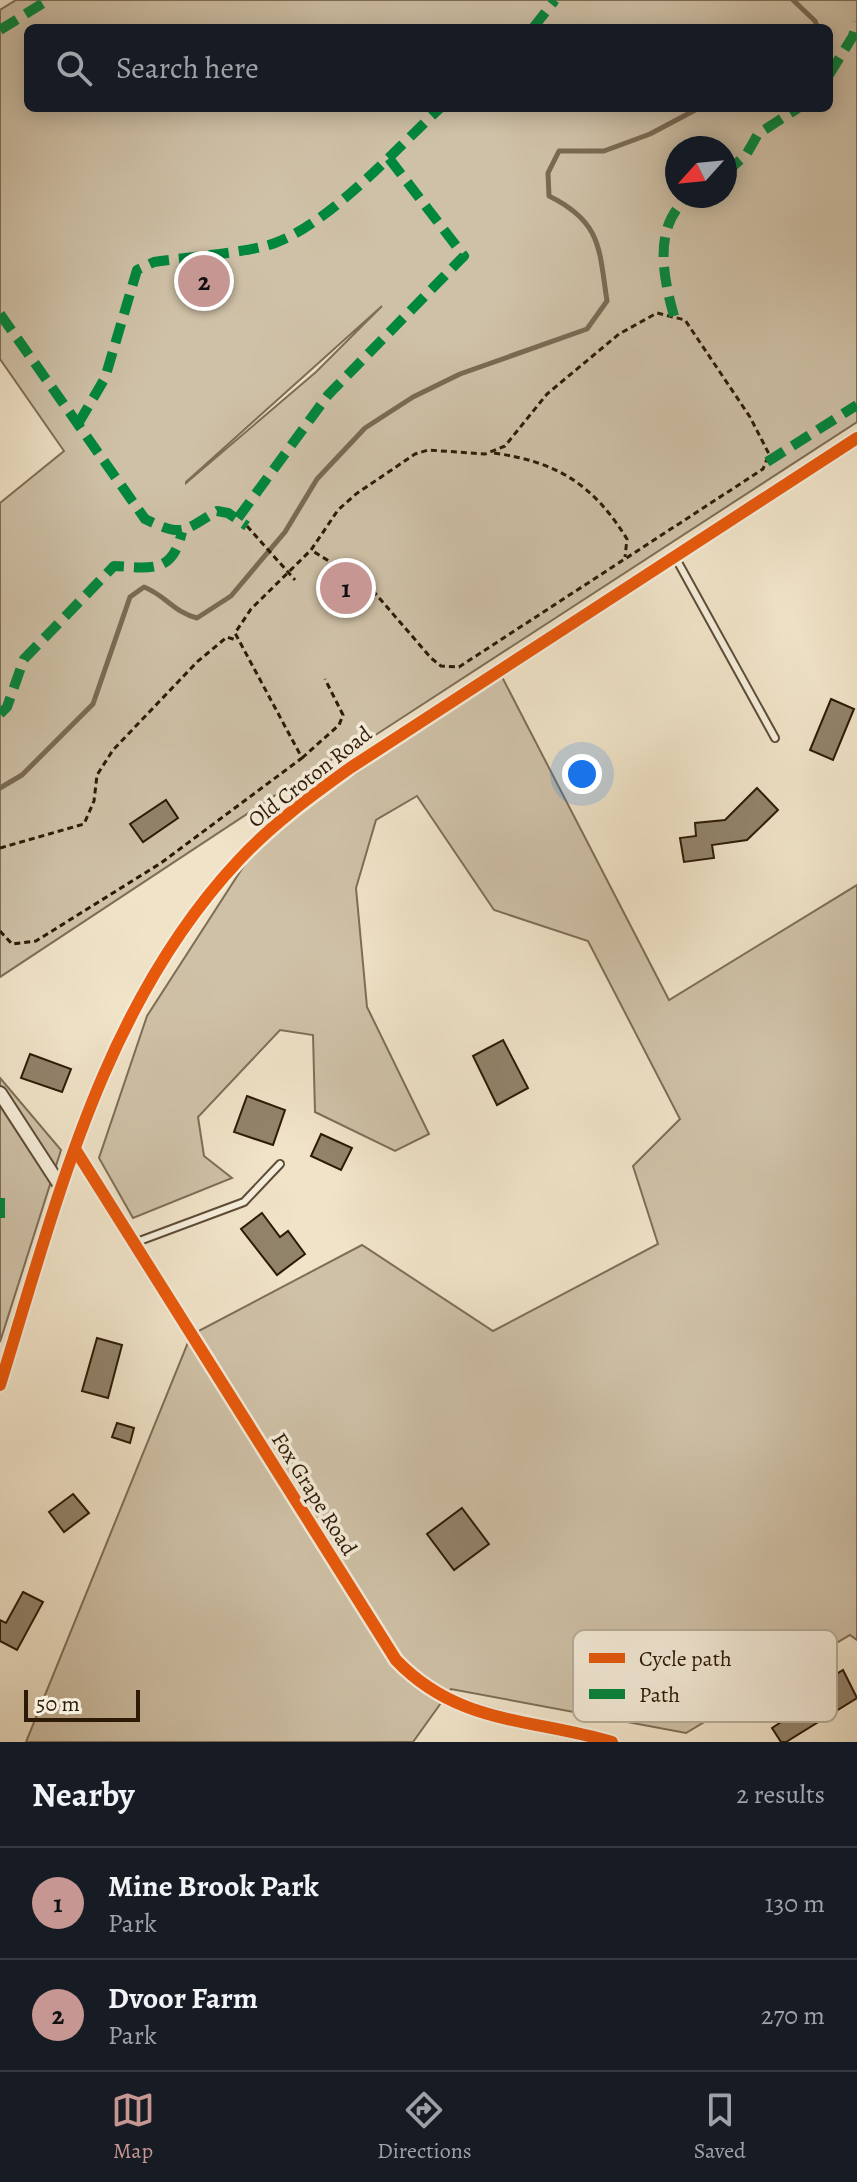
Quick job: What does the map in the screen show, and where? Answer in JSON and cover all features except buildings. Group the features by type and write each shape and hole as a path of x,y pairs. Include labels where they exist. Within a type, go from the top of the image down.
{"street":[{"name":"Old Croton Road","path":"0,1385 61,1187 110,1058 153,972 208,896 239,860 292,812 350,768 857,438"},
{"path":"0,1093 61,1187"},
{"name":"Fox Grape Road","path":"75,1149 379,1637 413,1678 429,1691 469,1709 612,1742"}],"lane":[{"path":"674,555 775,738"},
{"path":"134,1243 244,1202 280,1164"}],"path":[{"path":"311,550 368,585 420,648 441,666 451,668 465,664 763,469 767,462 766,443 685,320 657,313 619,334 547,394 505,446 493,453"},
{"path":"238,644 237,626 311,550 338,510 415,454 428,450 468,455 493,453 534,459 571,478 602,504 621,529 627,539 625,557"},
{"path":"247,526 295,580"},
{"path":"0,848 84,824 94,801 97,775 113,750 197,662 227,637 234,637 302,758"},
{"path":"0,931 12,944 36,941 161,863 302,758 339,725 343,715 325,679"}],"shaded area":[{"path":"16,0 857,0 857,422 377,734 315,769 0,977 0,503 64,451 0,359 0,10","holes":["382,306 316,372 186,483"]},
{"path":"501,675 669,1000 857,885 857,1640 850,1635 837,1643 837,1630 573,1630 573,1712 451,1689 413,1742 26,1742 191,1335 362,1245 493,1331 658,1244 633,1166 680,1119 588,941 494,910 417,796 376,820 356,888 367,1007 429,1134 395,1151 315,1112 313,1035 280,1030 198,1117 204,1156 232,1178 133,1218 99,1158 147,1016 263,836"},
{"path":"0,1078 61,1150 0,1342"},
{"path":"627,1722 704,1722 686,1733"}],"waterway":[{"path":"793,0 816,24"},
{"path":"0,788 22,775 93,704 130,597 144,587 197,618 231,596 285,532 317,479 365,428 413,397 460,374 587,329 607,301 599,252 589,227 579,216 549,196 548,173 559,151 604,151 650,134 691,112"}],"marked path":[{"path":"0,30 48,0"},
{"path":"536,24 555,0"},
{"path":"833,68 853,36 857,22"},
{"path":"78,424 105,378 137,270 154,262 263,246 296,233 362,183 436,112"},
{"path":"737,163 746,155 758,134 792,112"},
{"path":"238,518 328,395 464,256 388,157"},
{"path":"674,316 664,268 664,252 665,236 678,208"},
{"path":"0,314 145,519 168,529 183,530 217,511 228,513 247,526"},
{"path":"767,462 857,405"},
{"path":"0,714 7,707 24,659 114,566 158,566 172,555 182,532"},
{"path":"0,1198 0,1226"}],"cycle path":[{"path":"0,1385 65,1177 118,1042 152,978 191,918 238,861 278,823 350,768 857,438"},
{"path":"75,1149 396,1660 420,1681 470,1708 612,1742"}],"place":[{"name":"Dvoor Farm","path":"204,281"},
{"name":"Mine Brook Park","path":"346,588"}]}
